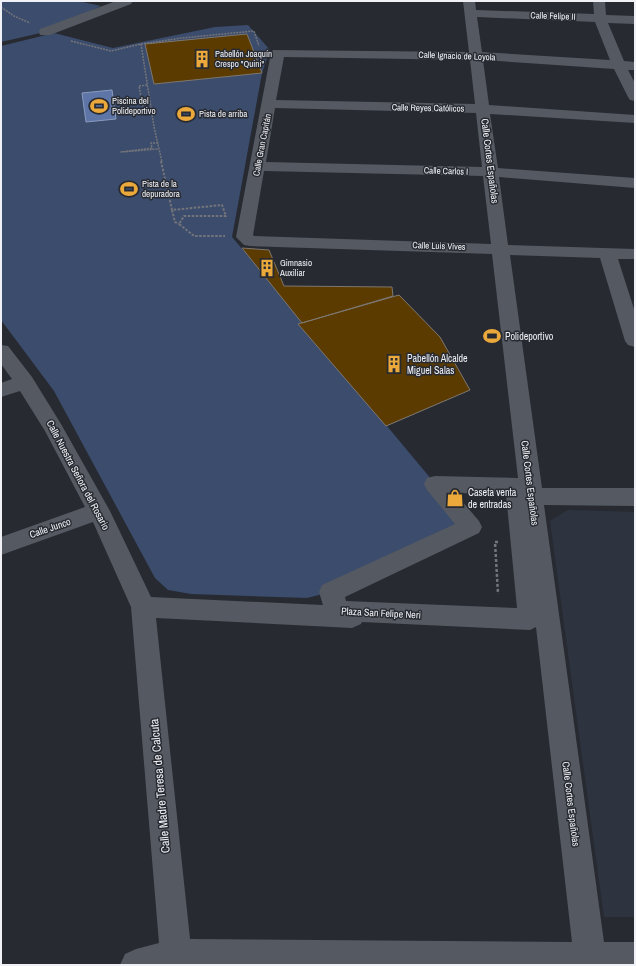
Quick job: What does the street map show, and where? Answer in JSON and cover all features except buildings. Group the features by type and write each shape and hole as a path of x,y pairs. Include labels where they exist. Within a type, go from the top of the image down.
{"street":[{"path":"46,32 127,1"},
{"path":"599,1 600,18 619,65 635,97"},
{"name":"Calle Felipe II","path":"470,7 635,20"},
{"name":"Calle Cortes Españolas","path":"470,7 501,248 524,491 548,625 590,961"},
{"name":"Calle Ignacio de Loyola","path":"278,53 476,56 635,66"},
{"name":"Calle Gran Capitán","path":"238,237 258,166 278,53"},
{"name":"Calle Reyes Católicos","path":"270,104 484,109 635,118"},
{"name":"Calle Carlos I","path":"258,166 491,172 635,183"},
{"name":"Calle Luis Vives","path":"238,237 250,241 501,248 635,254"},
{"path":"607,252 635,341"},
{"name":"Calle Nuestra Señora del Rosario","path":"1,351 25,382 54,429 99,511 143,607"},
{"path":"1,390 25,382"},
{"name":"Plaza San Felipe Neri","path":"435,484 524,491 530,619 337,611 331,592 471,527 435,484"},
{"path":"524,491 635,497"},
{"name":"Calle Junco","path":"1,546 99,511"},
{"name":"Plaza San Felipe Neri","path":"143,607 548,625"},
{"name":"Calle Madre Teresa de Calcuta","path":"143,607 177,960"},
{"path":"136,965 177,960 590,961 635,958"}],"path":[{"path":"1,7 14,16 46,32"},
{"path":"67,40 111,50 182,38 254,31 262,52 278,53"},
{"path":"141,44 151,111 175,222 194,236 238,237"},
{"path":"147,85 139,86 144,112 151,111"},
{"path":"158,143 151,143 152,148 121,152 159,150"},
{"path":"172,210 222,205 226,216 184,216 179,224"}],"shaded area":[{"path":"1,1 78,1 101,6 45,32 1,42"},
{"path":"248,25 270,50 262,73 232,237 303,320 399,295 440,337 470,390 387,426 471,527 331,592 307,598 191,594 168,590 155,578 54,391 1,320 1,46 54,33 113,48 215,27"},
{"name":"Piscina del Polideportivo","path":"112,90 116,119 86,122 82,93"},
{"path":"568,510 635,512 635,917 604,917 550,521"}],"place":[{"name":"Pabellón Joaquín Crespo \"Quini\"","path":"202,59"},
{"name":"Piscina del Polideportivo","path":"99,106"},
{"name":"Pista de arriba","path":"186,114"},
{"name":"Pista de la depuradora","path":"129,189"},
{"name":"Gimnasio Auxiliar","path":"267,268"},
{"name":"Polideportivo","path":"492,336"},
{"name":"Pabellón Alcalde Miguel Salas","path":"394,364"},
{"name":"Caseta venta de entradas","path":"455,498"}]}
